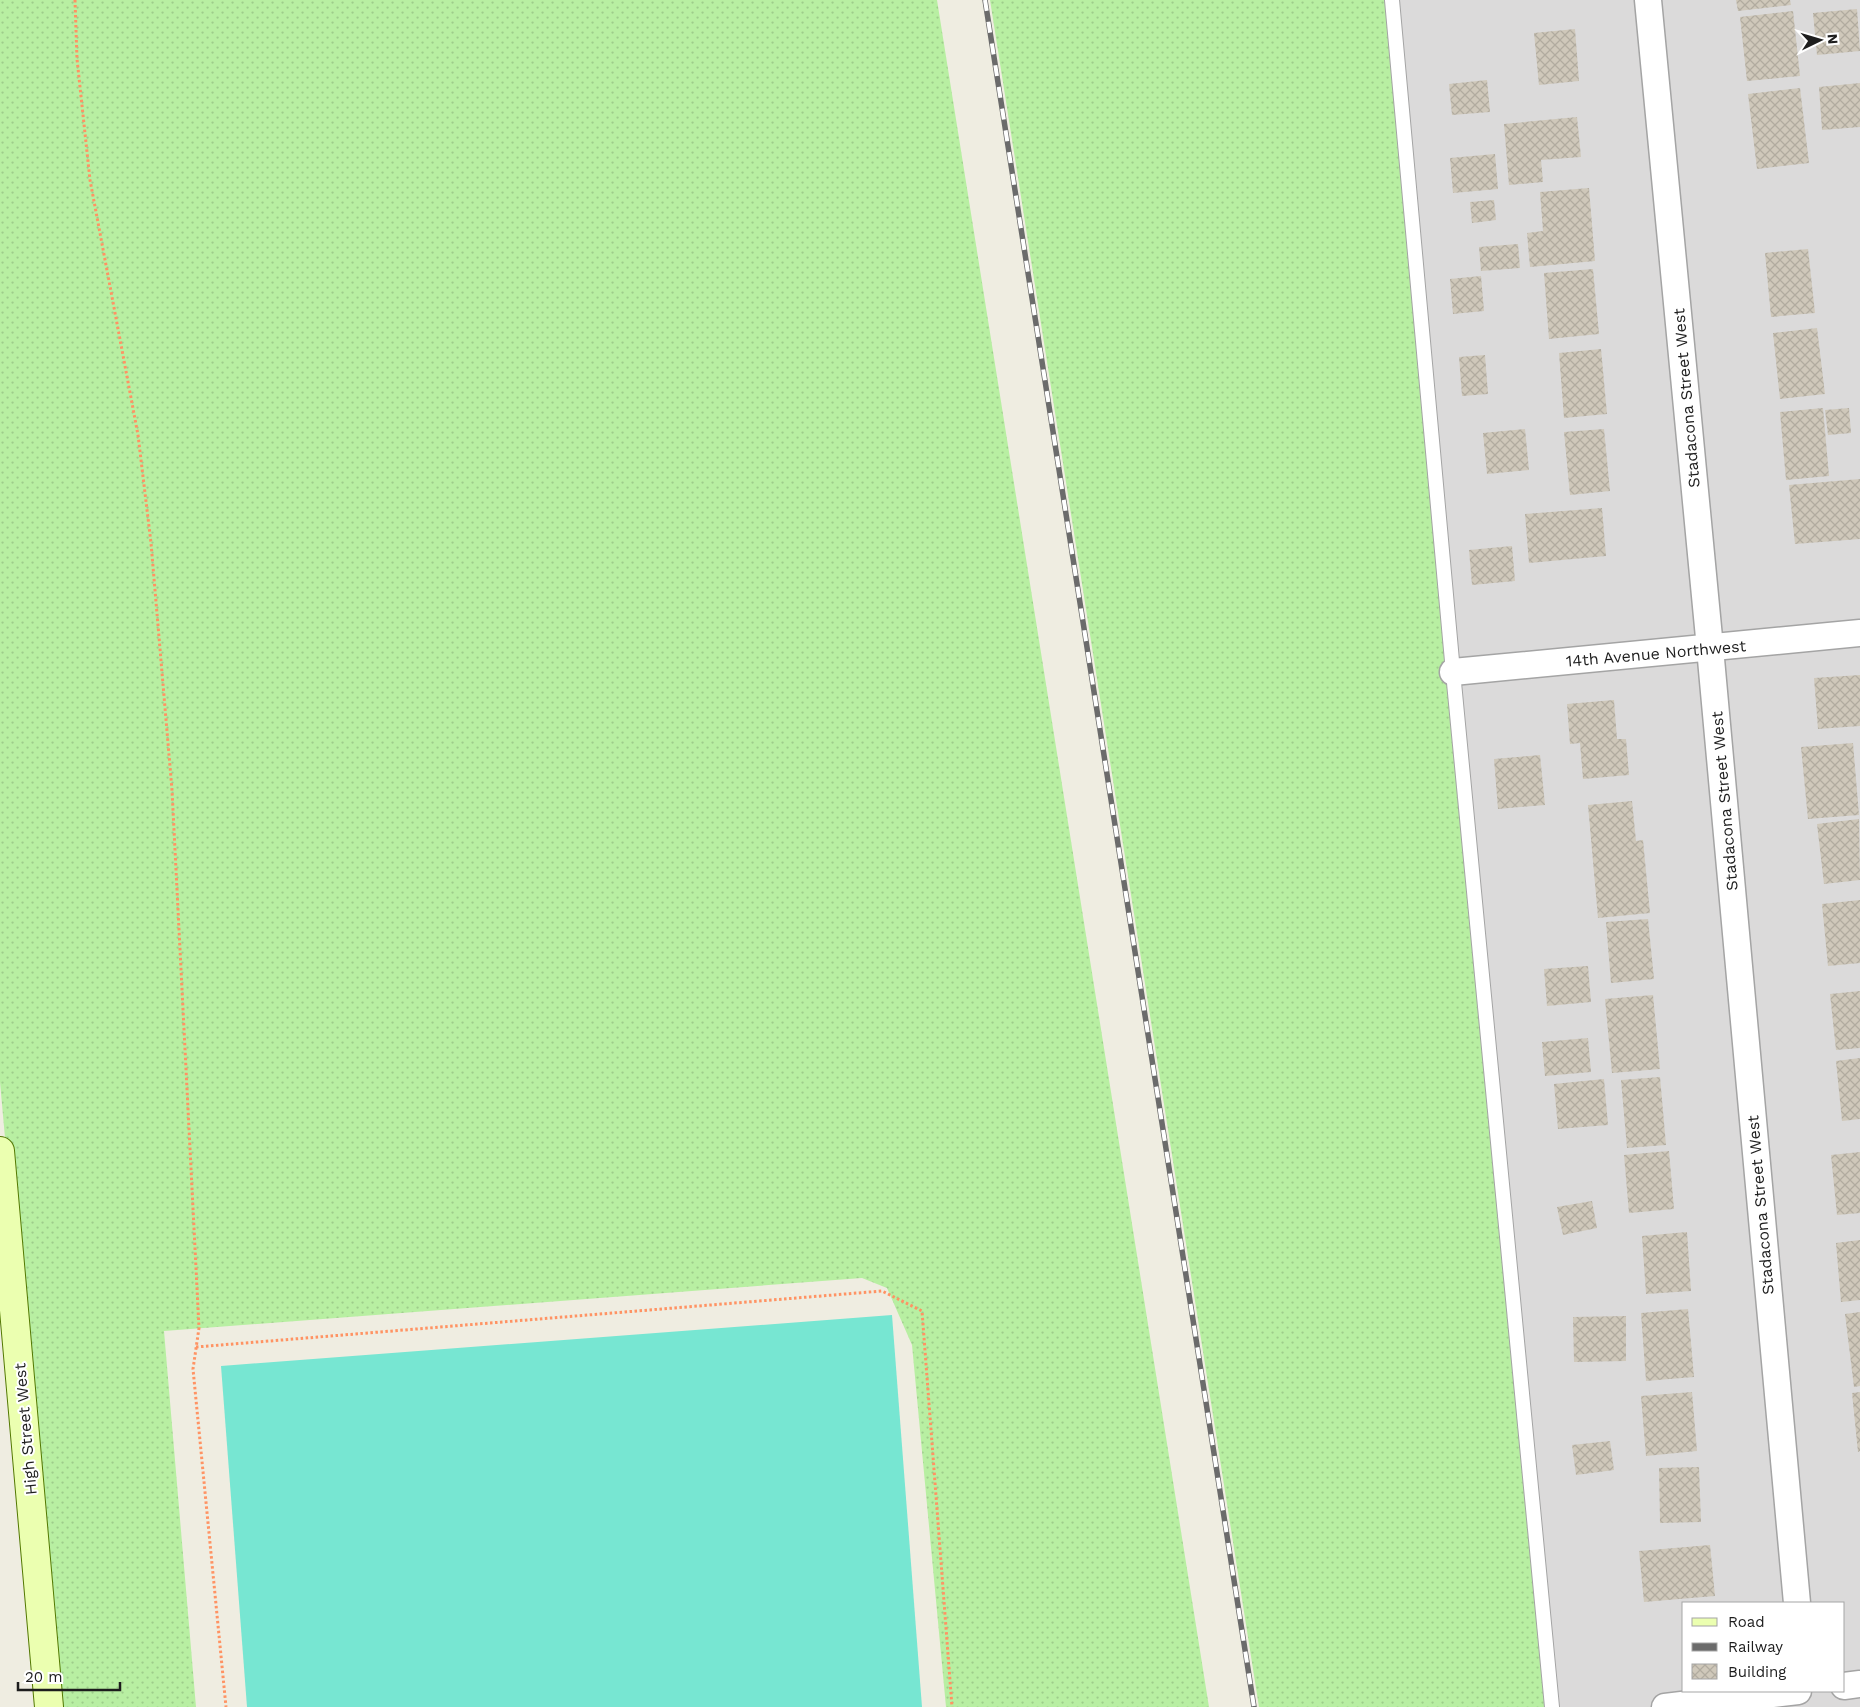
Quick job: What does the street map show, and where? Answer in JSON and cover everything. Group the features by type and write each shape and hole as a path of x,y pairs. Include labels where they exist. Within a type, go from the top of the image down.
{"main road":[{"name":"High Street West","path":"0,1151 49,1707"}],"street":[{"name":"Stadacona Street West","path":"1648,0 1710,648 1797,1602"},
{"name":"14th Avenue Northwest","path":"1452,672 1860,633"},
{"path":"1845,1686 1860,1684"},
{"path":"1665,1707 1790,1692"},
{"path":"1804,1692 1806,1707"}],"lane":[{"path":"1392,0 1452,672 1552,1707"}],"path":[{"path":"75,0 77,59 90,180 138,435 151,543 172,790 199,1328 193,1369 226,1707"},
{"path":"196,1347 882,1291 922,1311 952,1707"}],"shaded area":[{"path":"1392,0 1860,0 1860,1707 1552,1707"},
{"path":"892,1315 922,1707 247,1707 221,1366"}],"green space":[{"path":"0,0 937,0 1209,1707 946,1707 912,1345 887,1288 862,1278 164,1331 196,1707 56,1707 0,1082"},
{"path":"990,0 1392,0 1552,1707 1259,1707"}],"building":[{"path":"1736,0 1790,0 1791,5 1738,11"},
{"path":"1857,9 1860,51 1817,55 1813,13"},
{"path":"1793,11 1800,76 1747,81 1740,17"},
{"path":"1575,29 1579,81 1539,85 1534,33"},
{"path":"1487,80 1490,112 1452,115 1449,84"},
{"path":"1860,83 1860,127 1822,130 1819,87"},
{"path":"1800,88 1809,163 1757,169 1748,94"},
{"path":"1577,117 1581,157 1541,160 1543,182 1509,185 1504,124"},
{"path":"1495,154 1498,189 1453,193 1450,158"},
{"path":"1589,188 1595,261 1530,267 1527,233 1543,231 1540,192"},
{"path":"1494,200 1496,220 1472,223 1470,202"},
{"path":"1518,244 1520,268 1481,271 1479,247"},
{"path":"1808,249 1815,313 1771,317 1765,253"},
{"path":"1593,269 1599,334 1549,339 1544,273"},
{"path":"1481,276 1484,311 1453,314 1450,279"},
{"path":"1817,328 1825,394 1780,399 1773,333"},
{"path":"1601,349 1607,414 1564,418 1559,353"},
{"path":"1485,355 1488,394 1462,396 1459,357"},
{"path":"1823,408 1829,476 1786,480 1780,412"},
{"path":"1849,408 1851,433 1828,435 1825,410"},
{"path":"1525,429 1529,470 1487,474 1483,433"},
{"path":"1604,429 1610,491 1570,495 1564,432"},
{"path":"1860,479 1860,539 1795,544 1789,485"},
{"path":"1602,508 1606,556 1529,563 1525,514"},
{"path":"1512,546 1515,581 1472,585 1469,550"},
{"path":"1860,675 1860,726 1818,729 1814,678"},
{"path":"1614,700 1617,739 1626,739 1629,775 1583,779 1580,743 1570,744 1567,704"},
{"path":"1853,743 1859,815 1808,819 1801,747"},
{"path":"1540,755 1545,805 1498,809 1494,759"},
{"path":"1632,801 1636,841 1643,840 1650,913 1598,918 1588,805"},
{"path":"1859,819 1860,880 1824,884 1817,824"},
{"path":"1860,900 1860,963 1828,966 1822,904"},
{"path":"1648,919 1654,979 1611,983 1606,922"},
{"path":"1588,966 1591,1002 1547,1006 1544,969"},
{"path":"1860,991 1860,1048 1836,1050 1830,994"},
{"path":"1653,995 1660,1069 1612,1073 1605,999"},
{"path":"1588,1038 1591,1072 1545,1076 1542,1042"},
{"path":"1860,1058 1860,1119 1842,1121 1836,1061"},
{"path":"1660,1077 1666,1145 1627,1148 1621,1080"},
{"path":"1604,1079 1608,1125 1558,1129 1554,1084"},
{"path":"1669,1151 1674,1209 1629,1213 1624,1155"},
{"path":"1860,1152 1860,1213 1837,1215 1831,1155"},
{"path":"1592,1201 1597,1228 1563,1235 1557,1207"},
{"path":"1687,1232 1691,1291 1646,1294 1642,1236"},
{"path":"1860,1240 1860,1300 1841,1302 1836,1243"},
{"path":"1688,1309 1694,1377 1646,1381 1641,1313"},
{"path":"1860,1312 1860,1386 1854,1387 1845,1314"},
{"path":"1626,1316 1626,1361 1574,1362 1573,1317"},
{"path":"1692,1392 1697,1451 1646,1456 1641,1396"},
{"path":"1860,1392 1860,1451 1858,1452 1852,1393"},
{"path":"1610,1441 1614,1470 1576,1475 1572,1445"},
{"path":"1699,1467 1701,1522 1660,1523 1659,1468"},
{"path":"1710,1545 1715,1596 1644,1602 1639,1551"}],"railway":[{"path":"985,0 1254,1707"}]}
